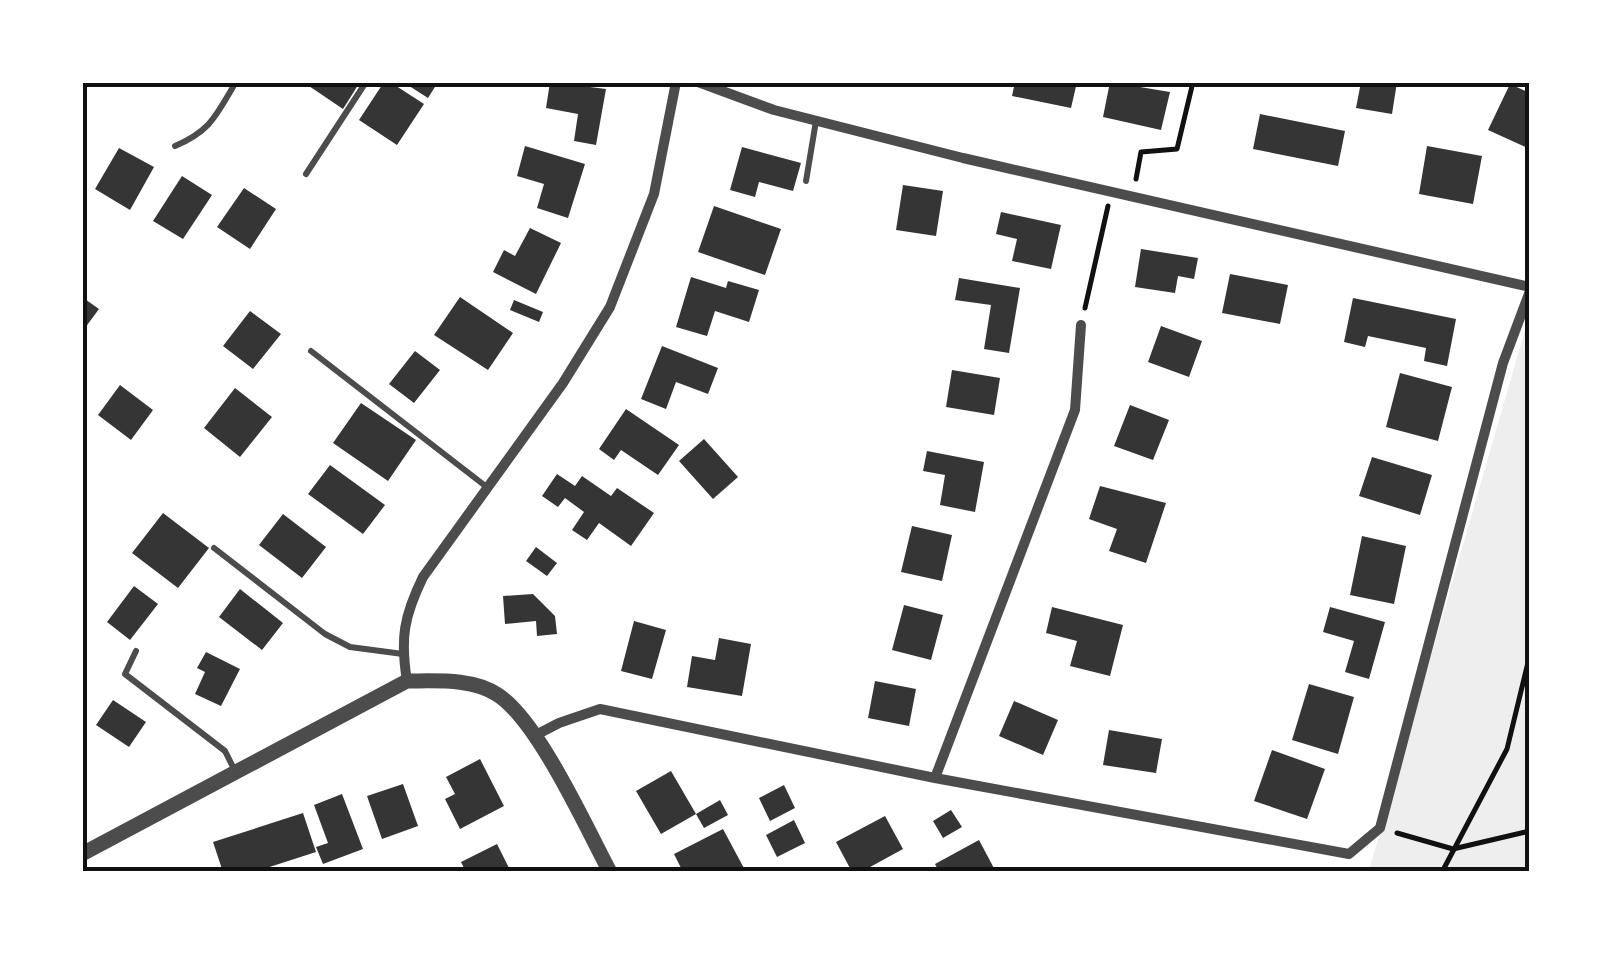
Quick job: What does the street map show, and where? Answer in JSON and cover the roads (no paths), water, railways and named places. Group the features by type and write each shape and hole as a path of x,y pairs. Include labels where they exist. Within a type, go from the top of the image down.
{"street":[{"path":"408,681 403,654 408,610 423,577 563,383 610,307 654,194 676,82"},
{"path":"534,736 559,722 600,709 935,778 1349,854 1380,828 1503,364 1530,289 774,110 698,82"},
{"path":"935,778 1075,410 1081,326"},
{"path":"82,836 90,850 408,681 453,681 496,693 519,714 610,872"}],"lane":[{"path":"175,146 200,136 236,82"},
{"path":"306,174 366,82"},
{"path":"806,181 816,120"},
{"path":"311,351 488,488"},
{"path":"214,548 325,634 350,648 403,654"},
{"path":"136,651 125,674 225,751 236,772"}]}
